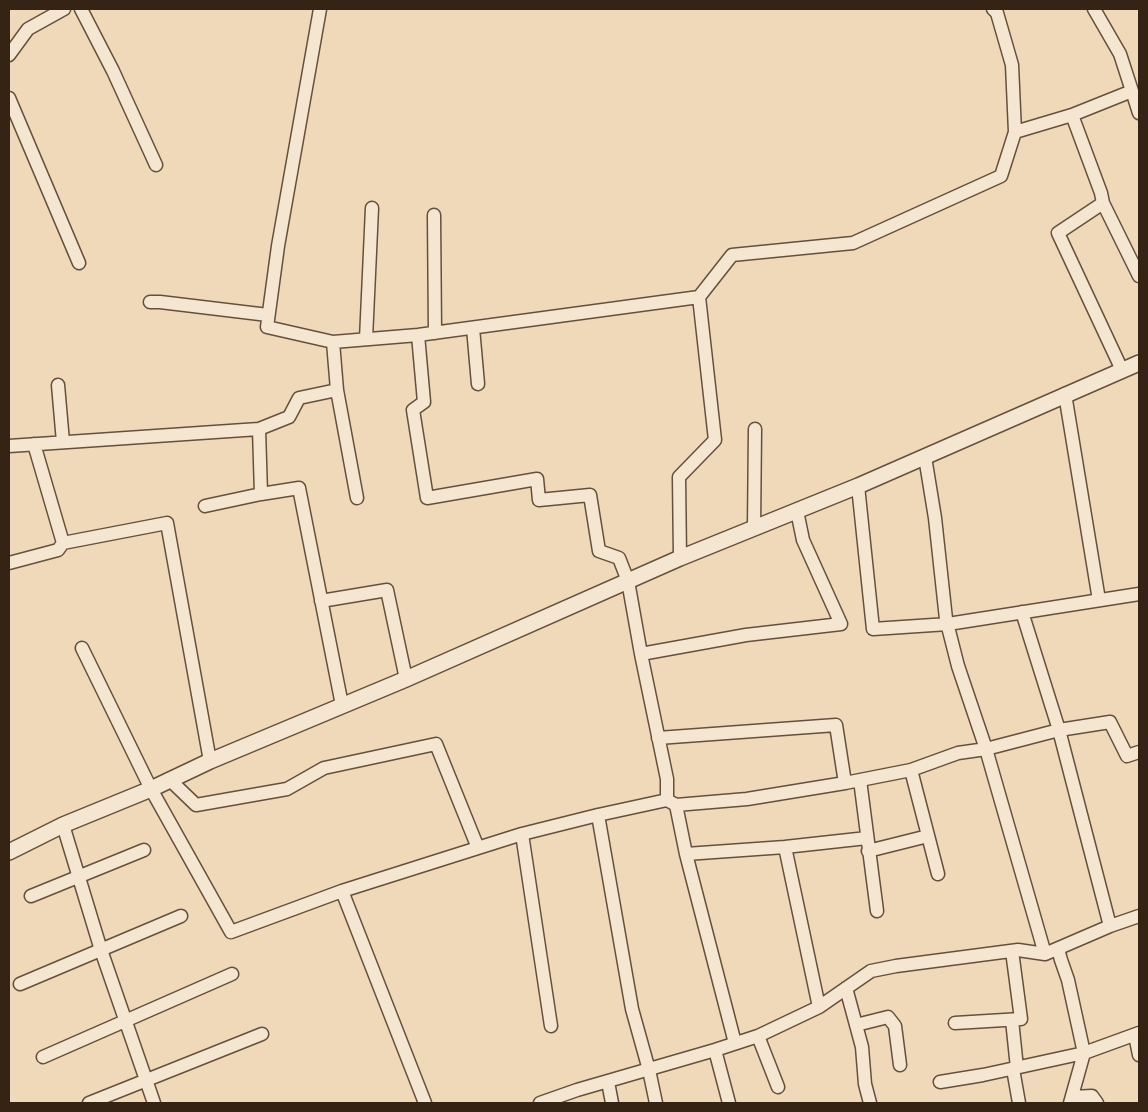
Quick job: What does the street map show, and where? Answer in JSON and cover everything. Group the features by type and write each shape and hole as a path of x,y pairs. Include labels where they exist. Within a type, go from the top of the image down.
{"street":[{"path":"9,56 28,29 64,9"},
{"path":"81,9 113,71 156,165"},
{"path":"320,9 278,246 267,327 333,342 418,336 699,297 732,255 853,244 1001,176 1015,132 1012,65 997,13 993,9"},
{"path":"1094,9 1120,54 1139,113"},
{"path":"1015,132 1072,115 1132,91"},
{"path":"9,98 79,264"},
{"path":"1072,115 1103,203 1139,276"},
{"path":"1103,203 1058,233 1122,370"},
{"path":"366,339 372,208"},
{"path":"434,215 435,333"},
{"path":"680,558 679,477 715,440 699,297"},
{"path":"150,302 268,315"},
{"path":"473,328 478,384"},
{"path":"418,336 424,402 413,410 427,498 537,479 539,500 590,495 599,551 619,558 628,581 671,802 735,1043"},
{"path":"333,342 337,390 357,498"},
{"path":"9,852 210,761 342,704 406,679 680,558 858,486 1139,363"},
{"path":"58,385 63,442"},
{"path":"9,446 259,429 289,417 299,398 337,390"},
{"path":"1065,394 1099,600"},
{"path":"259,429 261,494"},
{"path":"754,528 755,429"},
{"path":"34,444 63,543"},
{"path":"925,457 935,518 948,624 958,666 986,749 1045,954"},
{"path":"858,486 873,629 948,624 1139,594"},
{"path":"205,506 299,488 342,704"},
{"path":"641,654 746,635 840,624 803,540 797,511"},
{"path":"9,563 58,550 63,543 167,523 210,761"},
{"path":"322,601 387,590 406,679"},
{"path":"1022,612 1060,730 1110,926"},
{"path":"82,648 151,789 231,932 342,892 478,848 522,834 598,815 671,802 747,799 845,783 911,770 958,753 986,749 1060,730 1110,722 1127,756 1139,752"},
{"path":"658,738 836,725 845,783"},
{"path":"169,779 196,805 287,788 324,768 436,744 478,848"},
{"path":"911,770 938,874"},
{"path":"860,780 877,911"},
{"path":"598,815 632,1009 656,1103"},
{"path":"63,826 100,950 154,1103"},
{"path":"522,834 551,1026"},
{"path":"686,854 785,847 868,844 928,836"},
{"path":"785,847 819,1006"},
{"path":"31,896 144,850"},
{"path":"342,892 425,1103"},
{"path":"20,984 181,916"},
{"path":"540,1103 555,1101 608,1082 758,1036 819,1006 871,971 1018,950 1045,954 1110,926 1139,916"},
{"path":"1058,949 1068,980 1084,1053 1071,1100 1092,1096 1097,1103"},
{"path":"955,1023 1021,1018 1012,951"},
{"path":"43,1057 232,974"},
{"path":"846,988 862,1047 865,1084 870,1103"},
{"path":"856,1025 888,1017 895,1026 900,1064"},
{"path":"1012,1020 1019,1103"},
{"path":"89,1103 262,1034"},
{"path":"940,1082 1084,1053 1137,1034 1139,1055"},
{"path":"758,1036 778,1088"},
{"path":"715,1050 729,1103"},
{"path":"608,1082 612,1103"}]}
